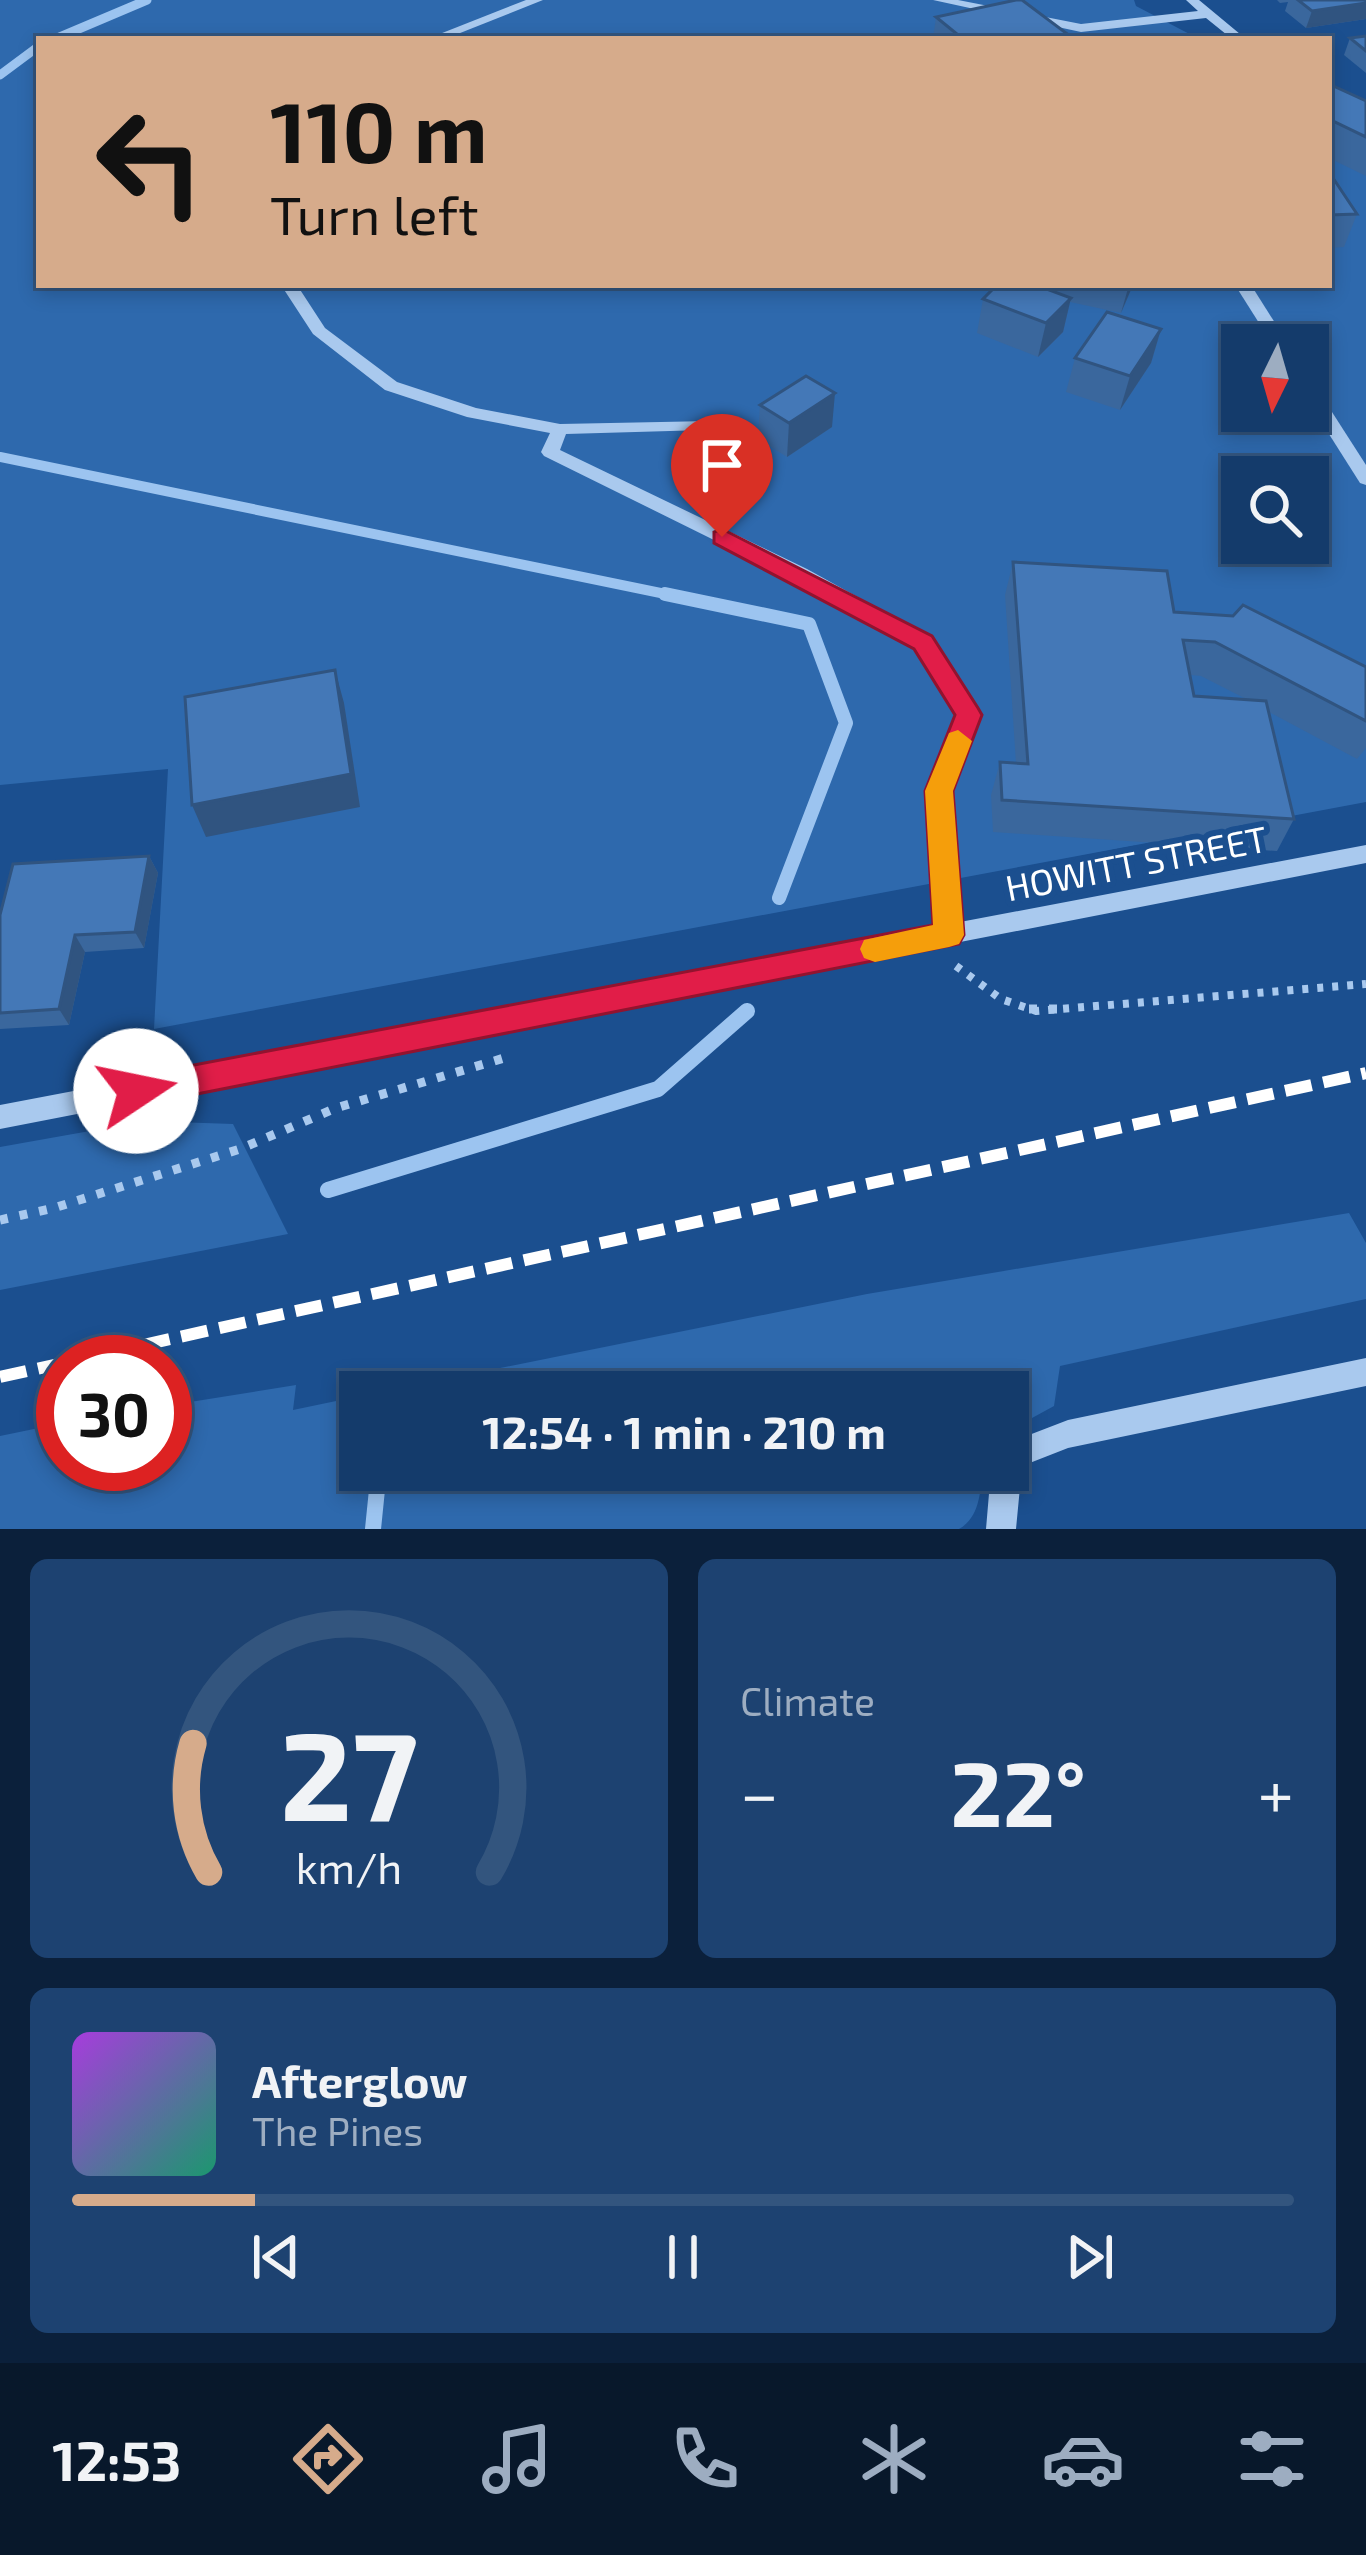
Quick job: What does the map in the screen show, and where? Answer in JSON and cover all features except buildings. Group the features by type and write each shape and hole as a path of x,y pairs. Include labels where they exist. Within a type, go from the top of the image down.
{"street":[{"path":"441,36 537,0"},
{"path":"928,0 967,5"},
{"path":"939,0 1084,34 1208,14"},
{"path":"1192,0 1236,36"},
{"path":"291,288 319,332 391,386 473,412 560,429 705,425"},
{"path":"1245,288 1268,324"},
{"path":"1329,421 1366,479"},
{"path":"560,429 550,452 800,574 923,642 968,715 939,791 947,946"},
{"name":"HOWITT STREET","path":"0,1117 947,946 1366,854"},
{"path":"1029,1449 1068,1434 1366,1372"},
{"path":"1001,1529 1005,1491"}],"path":[{"path":"947,946 1001,999 1036,1011 1366,983"},
{"path":"0,1220 54,1208 240,1149 336,1108 519,1053"}],"shaded area":[{"path":"0,0 1134,0 1136,6 1193,36 36,36 36,288 1332,288 1332,109 1366,127 1366,802 154,1029 168,769 0,785"},
{"path":"146,1121 233,1124 288,1234 0,1290 0,1147"},
{"path":"1349,1213 1366,1243 1366,1299 1060,1366 1054,1406 1029,1420 1029,1371 485,1371 867,1294"},
{"path":"296,1385 293,1410 339,1400 339,1491 980,1491 975,1511 959,1529 0,1529 0,1436 36,1429 36,1491 192,1491 192,1402"}],"waterway":[{"path":"62,36 147,0"},
{"path":"0,75 36,48"},
{"path":"0,457 680,597"},
{"path":"665,594 809,624 846,723 779,898"},
{"path":"328,1190 658,1089 747,1011"},
{"path":"373,1529 377,1491"}],"railway":[{"path":"188,1335 1366,1073"},
{"path":"0,1377 36,1369"}],"slow traffic":[{"path":"875,949 949,935 939,791 958,741"}],"route":[{"path":"136,1091 949,935 939,791 968,715 923,642 722,537"}]}
